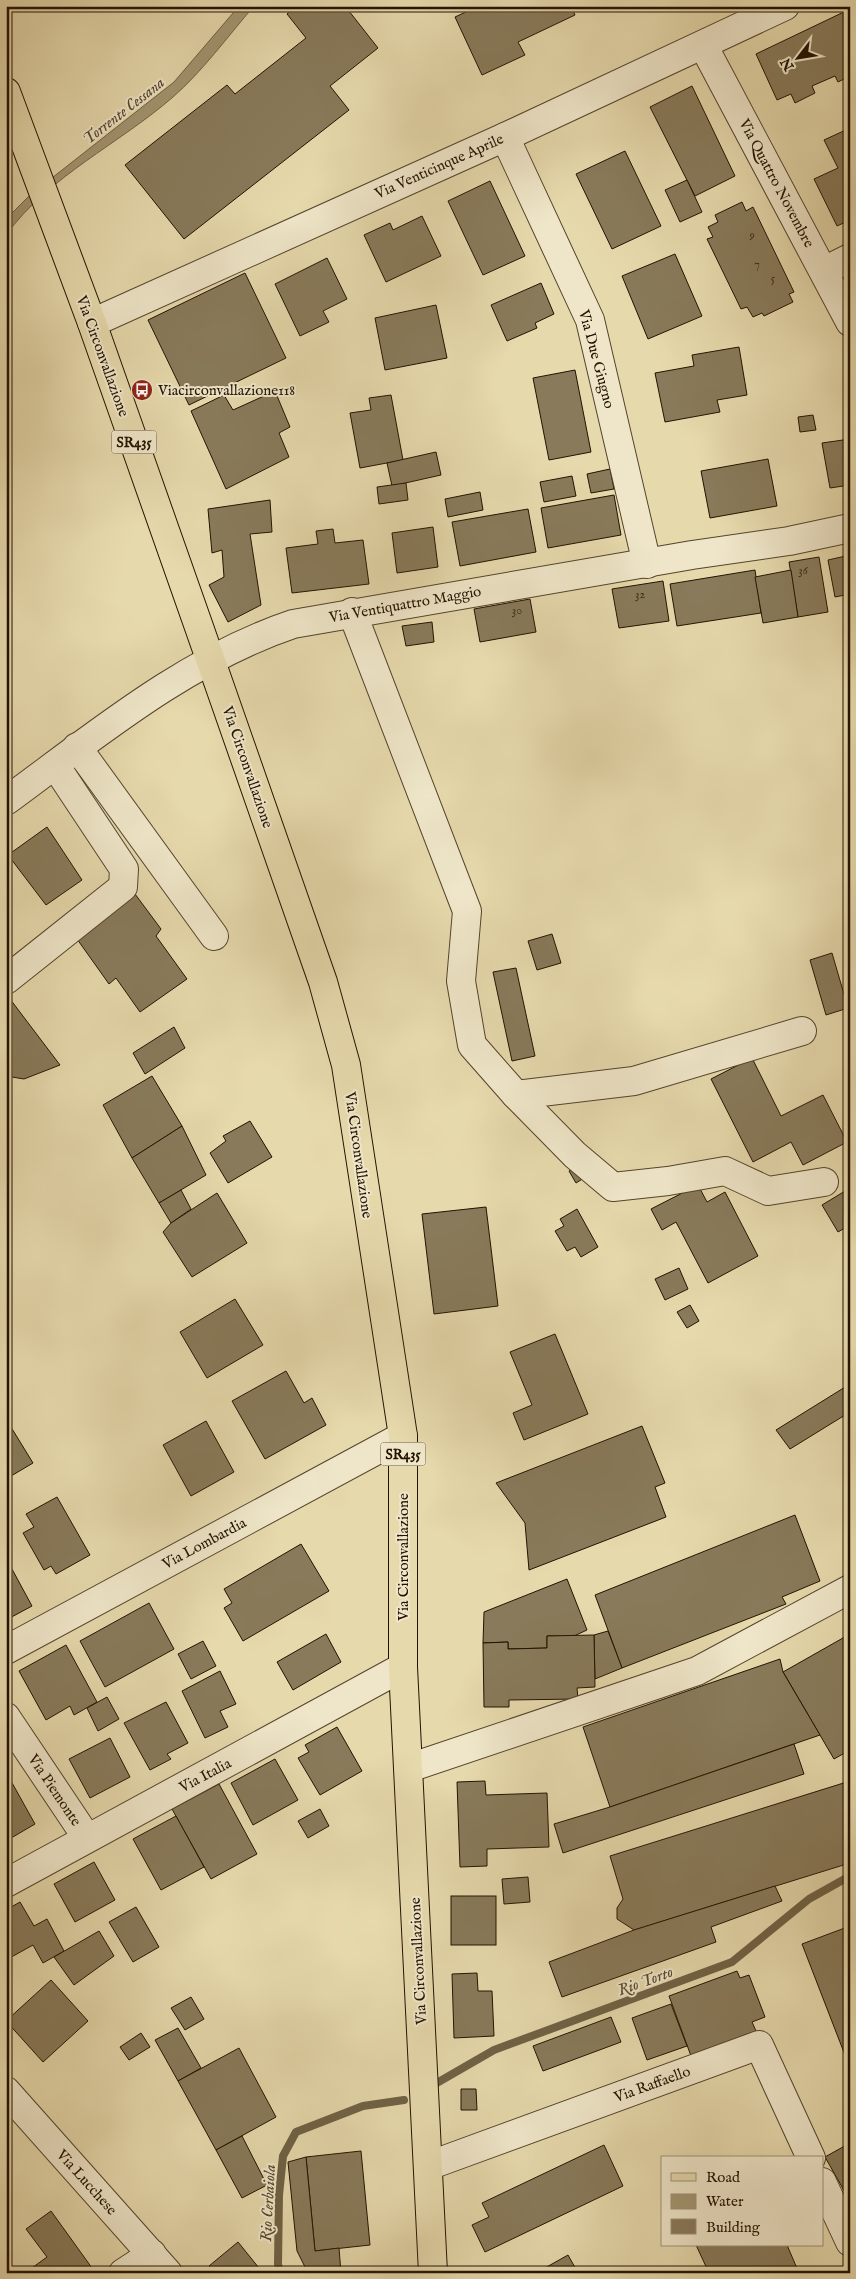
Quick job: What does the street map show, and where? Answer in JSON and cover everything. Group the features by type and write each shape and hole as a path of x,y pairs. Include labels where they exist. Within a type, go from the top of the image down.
{"main road":[{"name":"Via Circonvallazione","path":"6,92 92,323 211,661 323,982 346,1065 403,1436 403,1667 433,2273"}],"street":[{"name":"Via Venticinque Aprile","path":"92,323 505,137 785,6"},
{"name":"Via Quattro Novembre","path":"703,45 850,322"},
{"name":"Via Due Giugno","path":"505,137 590,320 647,564"},
{"path":"824,271 850,258"},
{"name":"Via Ventiquattro Maggio","path":"6,800 77,747 151,696 250,639 271,631 293,624 352,612 692,555 789,541 850,528"},
{"path":"352,612 467,911 461,981 472,1045 516,1095 575,1155 613,1187 668,1181 725,1171 768,1190 824,1182"},
{"path":"77,747 214,936"},
{"path":"6,980 123,887 124,869 55,765"},
{"path":"516,1095 634,1081 802,1031"},
{"name":"Via Lombardia","path":"6,1650 403,1436"},
{"path":"409,1768 697,1671 850,1589"},
{"name":"Via Italia","path":"6,1883 403,1667"},
{"name":"Via Piemonte","path":"6,1716 88,1838"},
{"name":"Via Raffaello","path":"428,2166 759,2045 810,2156"},
{"name":"Via Lucchese","path":"6,2091 160,2263"},
{"path":"824,2186 850,2242"},
{"path":"123,2273 160,2263"}],"water":[{"path":"239,6 254,6 204,65 173,97 63,178 23,214 6,235 6,219 29,196 174,82"}],"building":[{"path":"296,6 345,6 378,48 330,86 349,110 184,239 125,165 227,85 235,94 306,38 287,14"},
{"path":"479,6 571,6 575,15 518,42 525,55 482,75 455,17"},
{"path":"848,10 850,76 838,82 835,76 812,86 815,93 795,103 791,94 777,100 756,54"},
{"path":"692,86 735,176 695,196 650,107"},
{"path":"850,128 850,220 837,226 814,179 838,168 824,140"},
{"path":"625,151 661,226 612,249 576,174"},
{"path":"687,180 702,212 680,222 665,190"},
{"path":"490,181 525,256 483,275 448,201"},
{"path":"742,202 746,211 753,207 794,292 789,294 793,302 764,316 762,313 753,317 747,307 741,309 707,239 713,237 708,227 718,222 715,215"},
{"path":"422,216 441,256 386,282 364,235 390,223 393,230"},
{"path":"675,254 702,316 648,339 622,276"},
{"path":"327,258 347,299 323,311 329,322 300,336 275,284"},
{"path":"245,273 286,358 189,405 148,320"},
{"path":"541,283 554,314 535,323 537,328 507,341 491,305"},
{"path":"436,305 447,358 385,370 375,318"},
{"path":"739,347 747,395 717,400 720,412 665,422 655,373 694,366 692,355"},
{"path":"575,370 591,452 549,460 533,378"},
{"path":"275,391 290,427 279,433 289,457 226,489 191,411 224,395 233,410"},
{"path":"391,395 403,460 360,468 350,413 371,410 369,398"},
{"path":"813,415 816,430 800,432 798,417"},
{"path":"850,439 850,485 830,488 822,443"},
{"path":"436,452 441,475 392,486 387,463"},
{"path":"768,459 777,506 710,518 701,471"},
{"path":"610,469 614,489 591,493 587,474"},
{"path":"572,476 576,496 544,502 540,482"},
{"path":"406,483 408,500 379,504 377,487"},
{"path":"480,492 483,510 448,517 445,499"},
{"path":"614,495 621,535 548,548 541,508"},
{"path":"270,500 272,532 250,534 261,605 228,622 209,585 224,577 222,550 212,553 208,509"},
{"path":"528,509 536,552 460,566 452,522"},
{"path":"433,527 438,567 397,573 392,533"},
{"path":"333,529 335,543 363,540 369,584 292,593 286,548 318,544 316,531"},
{"path":"850,555 850,594 835,597 828,560"},
{"path":"819,557 828,612 798,617 789,562"},
{"path":"755,570 761,613 677,626 670,584"},
{"path":"791,570 798,617 763,623 755,577"},
{"path":"663,581 669,621 619,628 612,589"},
{"path":"530,599 536,632 480,642 474,609"},
{"path":"432,622 434,642 406,646 402,626"},
{"path":"47,827 82,880 46,905 8,855"},
{"path":"135,894 161,929 156,936 187,979 140,1012 116,978 109,984 77,939"},
{"path":"552,934 561,963 537,970 528,941"},
{"path":"832,953 848,1008 826,1015 810,960"},
{"path":"516,968 535,1056 512,1061 493,972"},
{"path":"7,995 60,1065 24,1079 6,1076"},
{"path":"174,1027 185,1048 145,1074 133,1053"},
{"path":"752,1058 781,1116 823,1095 847,1142 803,1165 791,1142 753,1162 711,1079"},
{"path":"152,1076 182,1126 132,1158 103,1105"},
{"path":"250,1121 272,1157 228,1183 210,1153 226,1141 223,1136"},
{"path":"182,1126 206,1175 159,1203 132,1158"},
{"path":"579,1165 587,1176 576,1183 569,1171"},
{"path":"698,1185 707,1202 725,1192 758,1256 708,1283 676,1222 662,1230 651,1209"},
{"path":"850,1188 850,1225 838,1232 822,1205"},
{"path":"181,1190 191,1209 171,1223 159,1203"},
{"path":"217,1193 247,1243 192,1277 163,1232 171,1223"},
{"path":"486,1207 498,1306 434,1314 422,1214"},
{"path":"577,1209 598,1247 581,1257 575,1247 567,1251 555,1231 564,1226 560,1219"},
{"path":"679,1268 688,1289 665,1300 655,1279"},
{"path":"235,1299 263,1345 207,1378 180,1332"},
{"path":"690,1305 699,1321 687,1328 677,1312"},
{"path":"555,1334 588,1414 524,1440 513,1413 532,1405 510,1352"},
{"path":"286,1371 304,1403 312,1398 326,1425 265,1459 232,1401"},
{"path":"850,1384 850,1412 790,1449 776,1430"},
{"path":"6,1419 33,1463 6,1479"},
{"path":"206,1421 234,1472 191,1496 163,1445"},
{"path":"642,1426 665,1483 655,1487 666,1517 529,1570 525,1523 496,1483"},
{"path":"57,1497 90,1555 56,1574 51,1566 44,1570 23,1533 34,1527 26,1514"},
{"path":"795,1515 820,1581 782,1597 786,1604 622,1668 595,1595"},
{"path":"301,1544 329,1591 243,1641 224,1608 232,1603 224,1589"},
{"path":"6,1558 32,1606 6,1620"},
{"path":"567,1579 587,1630 574,1636 547,1636 547,1648 508,1649 508,1642 483,1643 484,1612"},
{"path":"149,1603 174,1649 105,1687 80,1641"},
{"path":"608,1631 622,1668 595,1679 594,1635"},
{"path":"326,1634 341,1662 293,1690 277,1662"},
{"path":"850,1634 850,1750 834,1759 783,1672"},
{"path":"594,1635 595,1687 577,1688 578,1699 509,1700 509,1707 484,1707 483,1643 508,1642 508,1649 547,1648 547,1636"},
{"path":"203,1641 216,1666 191,1679 178,1654"},
{"path":"66,1645 97,1702 74,1715 70,1706 46,1720 19,1671"},
{"path":"780,1659 783,1672 820,1735 610,1807 583,1727"},
{"path":"220,1671 236,1704 220,1711 228,1727 205,1738 182,1691"},
{"path":"107,1697 119,1719 98,1731 87,1708"},
{"path":"166,1702 188,1743 167,1754 171,1759 150,1770 124,1723"},
{"path":"337,1727 362,1771 320,1795 298,1758 309,1752 305,1745"},
{"path":"110,1738 130,1777 90,1798 69,1759"},
{"path":"794,1744 804,1774 563,1853 554,1824 610,1807"},
{"path":"275,1759 298,1800 253,1825 231,1783"},
{"path":"6,1772 35,1824 6,1841"},
{"path":"485,1781 486,1795 547,1793 549,1847 487,1849 487,1866 460,1867 457,1782"},
{"path":"850,1781 850,1863 634,1930 617,1919 617,1908 623,1899 610,1856"},
{"path":"219,1784 257,1854 211,1879 172,1809"},
{"path":"320,1809 329,1826 308,1838 298,1821"},
{"path":"176,1816 204,1867 161,1890 133,1839"},
{"path":"94,1862 115,1900 75,1922 54,1884"},
{"path":"528,1877 530,1902 504,1904 502,1879"},
{"path":"775,1886 782,1901 711,1927 716,1942 562,1997 549,1962 634,1930"},
{"path":"451,1896 496,1896 496,1945 451,1945"},
{"path":"20,1902 34,1926 47,1919 64,1951 43,1963 33,1945 6,1960 6,1910"},
{"path":"136,1907 159,1947 133,1962 109,1922"},
{"path":"850,1926 850,2068 802,1944"},
{"path":"99,1931 114,1956 74,1985 54,1957"},
{"path":"737,1971 740,1978 749,1975 765,2017 752,2022 756,2031 691,2056 669,1996"},
{"path":"477,1973 478,1991 492,1991 494,2036 454,2038 452,1974"},
{"path":"51,1980 88,2021 43,2062 6,2021"},
{"path":"191,1997 204,2019 185,2030 171,2008"},
{"path":"671,2004 687,2046 647,2060 632,2018"},
{"path":"611,2017 621,2042 543,2071 533,2046"},
{"path":"178,2028 201,2068 178,2081 155,2040"},
{"path":"141,2033 150,2047 129,2060 120,2047"},
{"path":"239,2048 276,2117 216,2150 178,2081"},
{"path":"461,2089 476,2089 477,2110 461,2110"},
{"path":"242,2136 267,2185 242,2198 216,2150"},
{"path":"850,2143 850,2201 825,2157"},
{"path":"604,2145 623,2186 485,2252 472,2225 489,2217 482,2203"},
{"path":"361,2151 370,2245 315,2251 306,2157"},
{"path":"306,2157 315,2251 339,2248 341,2273 308,2273 297,2251 288,2162"},
{"path":"51,2211 92,2268 86,2273 25,2273 47,2257 26,2229"},
{"path":"238,2242 263,2273 214,2273 209,2266"},
{"path":"696,2246 787,2246 799,2273 709,2273"},
{"path":"568,2255 577,2271 573,2273 536,2273"}],"waterway":[{"name":"Rio Torto","path":"435,2084 494,2050 732,1962 809,1899 850,1876"},
{"name":"Rio Cerbaiola","path":"280,2273 278,2264 279,2195 283,2156 296,2132 363,2106 404,2100"}],"place":[{"name":"Viacirconvallazione118","path":"142,390"}],"water label":[{"name":"Torrente Cessana","path":"123,110"}]}
